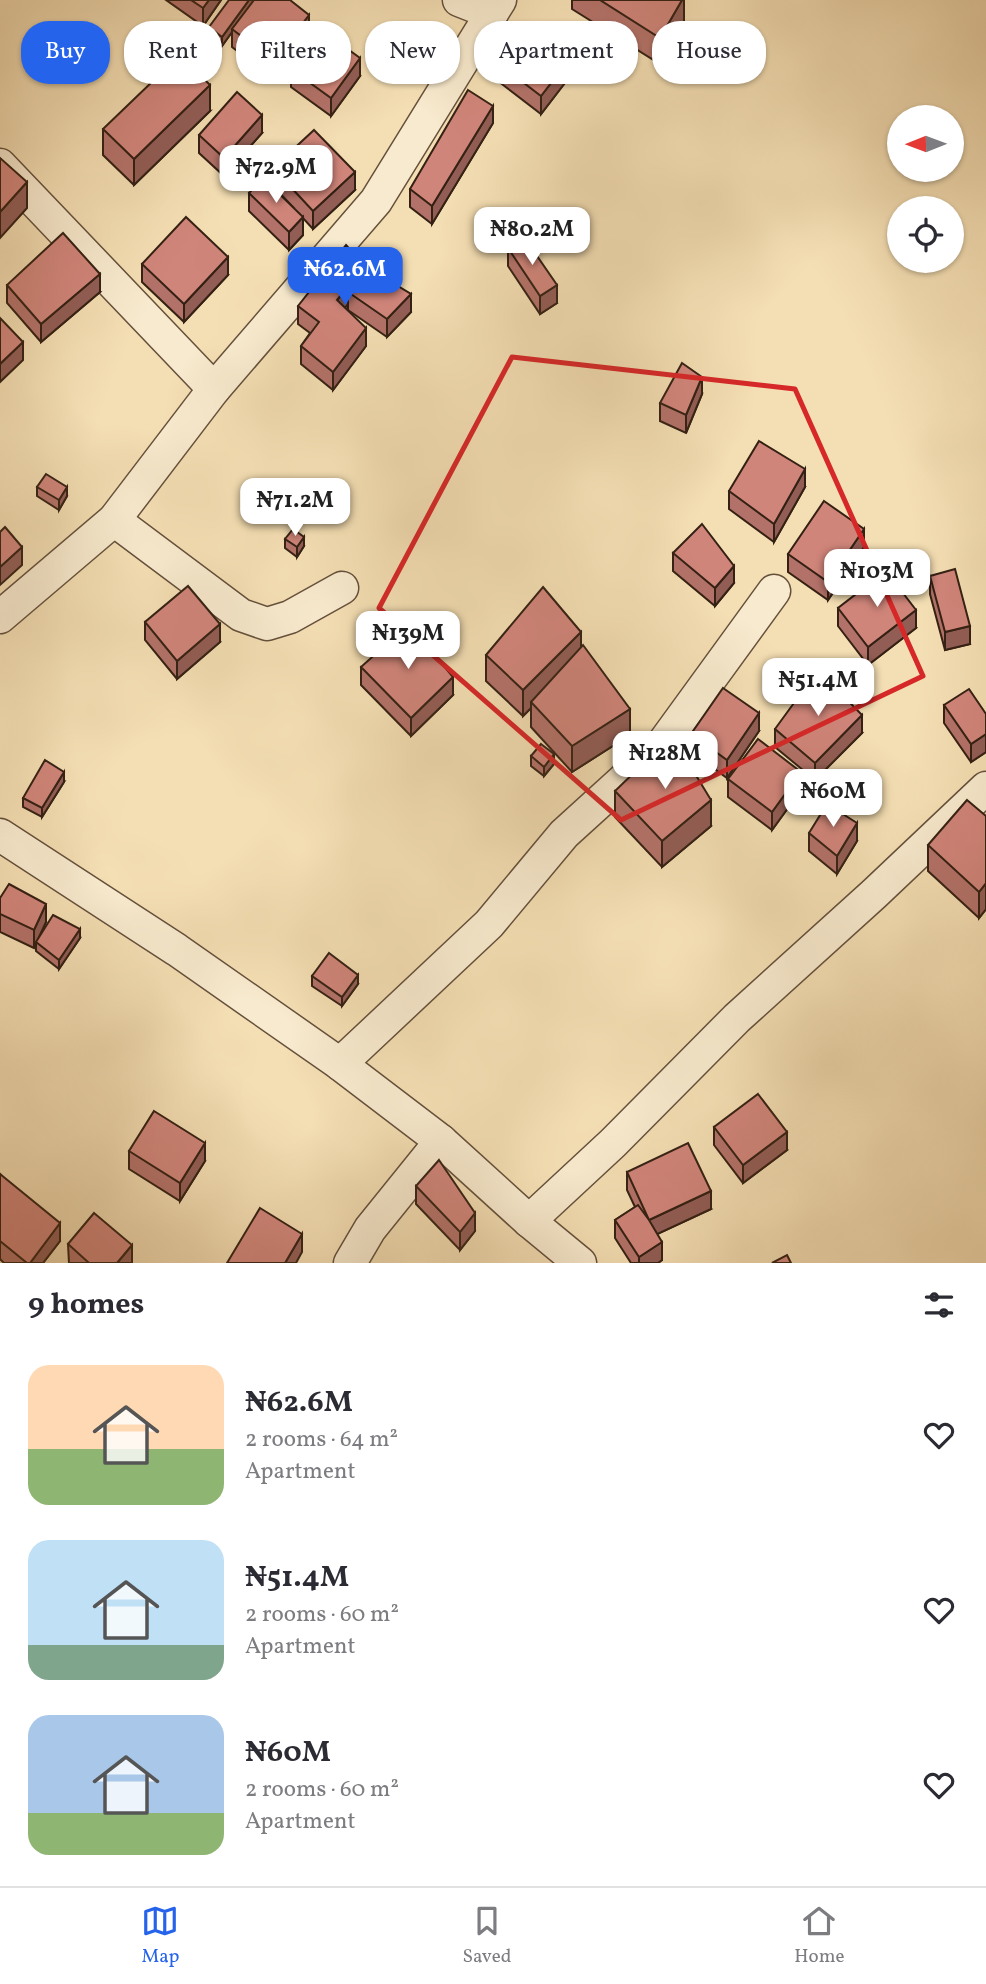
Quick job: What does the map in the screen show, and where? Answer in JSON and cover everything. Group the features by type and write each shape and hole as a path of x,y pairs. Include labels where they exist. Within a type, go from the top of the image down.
{"street":[{"path":"0,617 114,520 214,389 376,201 496,6 459,0"},
{"path":"0,165 214,389"},
{"path":"114,520 241,615 267,624 290,617 342,588"},
{"path":"340,1064 489,924 564,834 662,745 774,591"},
{"path":"529,1221 613,1143 737,1018 986,788"},
{"path":"0,835 177,950 340,1064 441,1141 580,1263"},
{"path":"349,1263 370,1229 441,1141"}],"highlighted area":[{"path":"512,357 795,389 923,676 621,820 379,608"}],"building":[{"path":"191,0 209,0 203,8"},
{"path":"229,0 249,0 222,37 222,21 213,21"},
{"path":"254,0 290,0 309,15 304,21 238,21"},
{"path":"600,0 682,0 670,21 652,21 652,33 638,24 638,21 633,21"},
{"path":"351,51 360,58 351,70"},
{"path":"150,84 210,85 134,159 103,129"},
{"path":"312,84 341,84 331,98"},
{"path":"525,84 550,84 541,96"},
{"path":"468,90 493,106 432,206 410,189"},
{"path":"237,92 262,115 224,158 199,135"},
{"path":"314,130 355,172 313,211 273,168"},
{"path":"0,158 27,182 0,212"},
{"path":"263,178 303,217 289,232 249,193"},
{"path":"186,217 228,257 184,304 142,264"},
{"path":"63,233 100,274 41,324 7,285"},
{"path":"524,237 557,285 540,296 508,248"},
{"path":"346,245 365,266 411,294 387,319 348,292 359,273 337,300 366,328 333,372 301,346 319,322 298,306"},
{"path":"0,318 23,342 0,364"},
{"path":"682,363 702,377 686,415 660,403"},
{"path":"759,441 805,469 774,524 729,491"},
{"path":"46,474 67,487 59,500 37,487"},
{"path":"824,501 864,529 828,582 788,554"},
{"path":"702,524 734,566 715,588 673,553"},
{"path":"5,527 22,547 0,567 0,532"},
{"path":"293,529 304,537 297,547 285,539"},
{"path":"955,569 970,626 945,632 930,576"},
{"path":"886,571 916,610 868,647 838,608"},
{"path":"188,586 220,624 177,661 145,622"},
{"path":"543,587 581,632 523,690 486,655"},
{"path":"409,624 453,677 411,718 361,667"},
{"path":"583,645 630,709 572,746 531,702"},
{"path":"818,670 862,715 815,763 775,729"},
{"path":"723,688 759,713 727,760 691,734"},
{"path":"969,689 986,714 986,734 971,744 944,705"},
{"path":"672,736 711,800 662,841 615,791"},
{"path":"758,739 801,772 772,812 728,779"},
{"path":"541,744 554,754 544,767 531,756"},
{"path":"45,760 64,772 42,808 23,798"},
{"path":"967,800 986,816 986,883 979,892 928,845"},
{"path":"827,804 857,823 837,856 809,833"},
{"path":"9,884 46,904 34,930 0,914 0,898"},
{"path":"53,915 80,929 59,960 36,942"},
{"path":"329,953 358,975 342,997 312,976"},
{"path":"758,1094 787,1132 743,1165 714,1127"},
{"path":"154,1111 205,1143 180,1183 129,1151"},
{"path":"688,1143 711,1191 649,1220 627,1172"},
{"path":"439,1160 475,1213 460,1232 416,1186"},
{"path":"0,1174 60,1223 30,1263 0,1241"},
{"path":"638,1205 662,1242 639,1257 615,1220"},
{"path":"260,1208 302,1234 285,1263 227,1263"},
{"path":"94,1213 132,1245 117,1263 89,1263 68,1244"},
{"path":"787,1255 791,1263 772,1263"}]}
